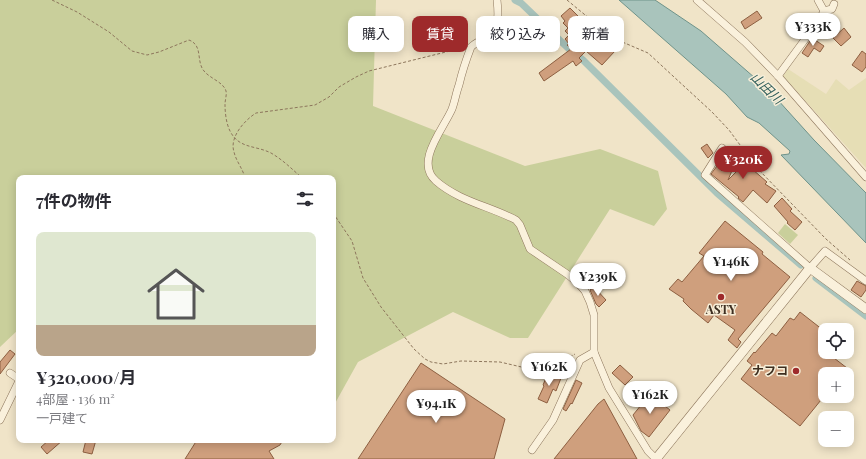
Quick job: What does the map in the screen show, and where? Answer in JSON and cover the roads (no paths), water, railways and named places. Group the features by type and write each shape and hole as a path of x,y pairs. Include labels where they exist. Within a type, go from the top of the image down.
{"street":[{"path":"497,0 498,23 493,33 477,41 471,47 452,109 430,151 428,164 429,173 434,180 445,188 476,204 516,220 520,225 530,249 578,283 587,296 594,315 594,352 610,388 648,451 656,459 825,251 866,281"},
{"path":"696,0 745,42 778,76 866,177"},
{"path":"818,0 824,11"},
{"path":"778,76 820,19 824,11 832,9 834,4"},
{"path":"722,148 705,175 810,268 866,309"},
{"path":"532,450 553,420 580,360 594,352"},
{"path":"10,373 16,377"},
{"path":"0,420 16,386"}],"water":[{"name":"山田川","path":"619,0 655,0 701,31 777,99 814,140 866,193 866,243 781,155 789,154 790,151 759,123 747,117 726,94"}],"waterway":[{"path":"515,0 521,3 569,49 583,60 717,193 801,265"},
{"path":"816,278 866,316"}],"place":[{"name":"ASTY","path":"721,297"},
{"name":"ナフコ","path":"796,371"}]}
